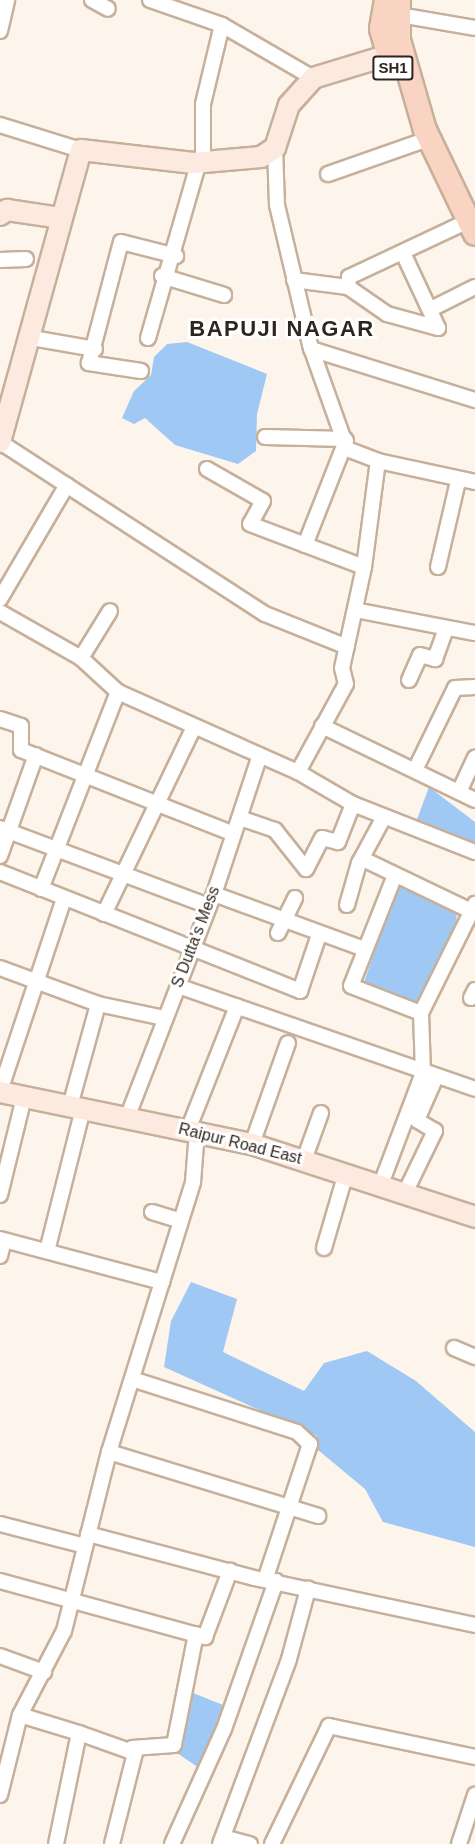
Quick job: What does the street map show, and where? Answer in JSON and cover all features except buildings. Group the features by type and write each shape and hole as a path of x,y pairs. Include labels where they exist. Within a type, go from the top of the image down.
{"main road":[{"name":"SH1","path":"391,7 381,29 395,53 427,135 471,228"}],"street":[{"path":"0,31 8,0"},
{"path":"92,0 108,9"},
{"path":"150,0 222,25 313,78"},
{"path":"391,7 475,28"},
{"path":"148,338 162,276 176,255 201,160 203,104 222,25"},
{"path":"395,53 313,78 289,105 275,148 277,205 311,349 347,449 378,461 458,482 474,479"},
{"path":"0,125 81,150 201,160 261,157 275,148"},
{"path":"328,174 427,135"},
{"path":"81,150 61,218 32,338 0,442 265,614 347,647"},
{"path":"3,212 61,218"},
{"path":"348,287 349,277 471,228"},
{"path":"141,371 89,363 95,349 121,242 176,255"},
{"path":"294,280 348,287 387,314 438,328 404,253"},
{"path":"0,261 26,259"},
{"path":"162,276 224,295"},
{"path":"431,309 475,287"},
{"path":"32,338 95,349"},
{"path":"311,349 475,400"},
{"path":"264,437 345,440"},
{"path":"305,544 345,440"},
{"path":"298,772 346,684 341,673 364,567 378,461"},
{"path":"207,469 263,501 250,524 364,567"},
{"path":"438,567 458,482"},
{"path":"0,599 67,485"},
{"path":"356,610 475,633"},
{"path":"0,612 81,658 118,692 298,772 353,804 475,852"},
{"path":"81,658 110,612"},
{"path":"409,680 420,655 435,659 446,628"},
{"path":"416,770 455,688 475,687"},
{"path":"41,890 118,692"},
{"path":"0,719 21,726 19,748 232,833"},
{"path":"322,726 475,800"},
{"path":"104,914 126,877 194,727"},
{"name":"S Dutta's Mess","path":"127,1118 164,1018 212,900 232,833 240,818 260,754"},
{"path":"0,856 3,829 36,755"},
{"path":"459,792 475,758"},
{"path":"240,818 275,830 306,869 322,838 338,842 353,804"},
{"path":"347,905 359,863 365,860 384,817"},
{"path":"3,829 126,877 285,918 320,935 364,949"},
{"path":"365,860 473,909 421,1013 429,1075 417,1120 435,1131 405,1193"},
{"path":"0,888 3,873 300,991 320,935"},
{"path":"395,875 351,986 421,1013"},
{"path":"278,933 295,898"},
{"path":"0,1091 64,899"},
{"path":"0,968 98,1004 164,1018"},
{"path":"178,986 429,1075 475,1089"},
{"path":"47,1251 98,1004"},
{"path":"0,1795 20,1715 44,1672 72,1602 109,1452 193,1182 192,1131 237,1006"},
{"path":"252,1144 288,1043"},
{"path":"381,1184 429,1075"},
{"name":"Raipur Road East","path":"0,1091 252,1144 381,1184 475,1217"},
{"path":"0,1195 24,1097"},
{"path":"304,1160 321,1113"},
{"path":"324,1248 346,1173"},
{"path":"152,1212 181,1221"},
{"path":"0,1256 2,1240 162,1282"},
{"path":"454,1348 475,1357"},
{"path":"132,1378 306,1439 310,1452 291,1506 271,1580 224,1729 172,1844"},
{"path":"109,1452 318,1516"},
{"path":"0,1524 86,1540 475,1625"},
{"path":"0,1581 196,1634 210,1634 231,1571"},
{"path":"250,1844 221,1840 290,1659 308,1589"},
{"path":"20,1715 132,1748 174,1745 196,1634"},
{"path":"0,1656 44,1672"},
{"path":"272,1844 329,1726 475,1757"},
{"path":"56,1844 79,1733"},
{"path":"112,1844 135,1758 132,1748"},
{"path":"465,1838 475,1795"}],"water":[{"path":"187,342 267,374 257,414 256,451 238,464 175,445 145,418 134,424 122,418 134,391 151,375 154,357 167,344"},
{"path":"429,787 475,822 475,850 416,822"},
{"path":"397,886 457,910 456,926 430,990 412,1006 364,982"},
{"path":"191,1282 237,1299 223,1352 304,1391 324,1363 367,1351 416,1381 475,1432 475,1547 383,1522 365,1489 318,1450 317,1436 164,1367 171,1321"},
{"path":"193,1693 228,1707 202,1770 177,1753 182,1712"}],"district":[{"name":"BAPUJI NAGAR","path":"282,329"}]}
